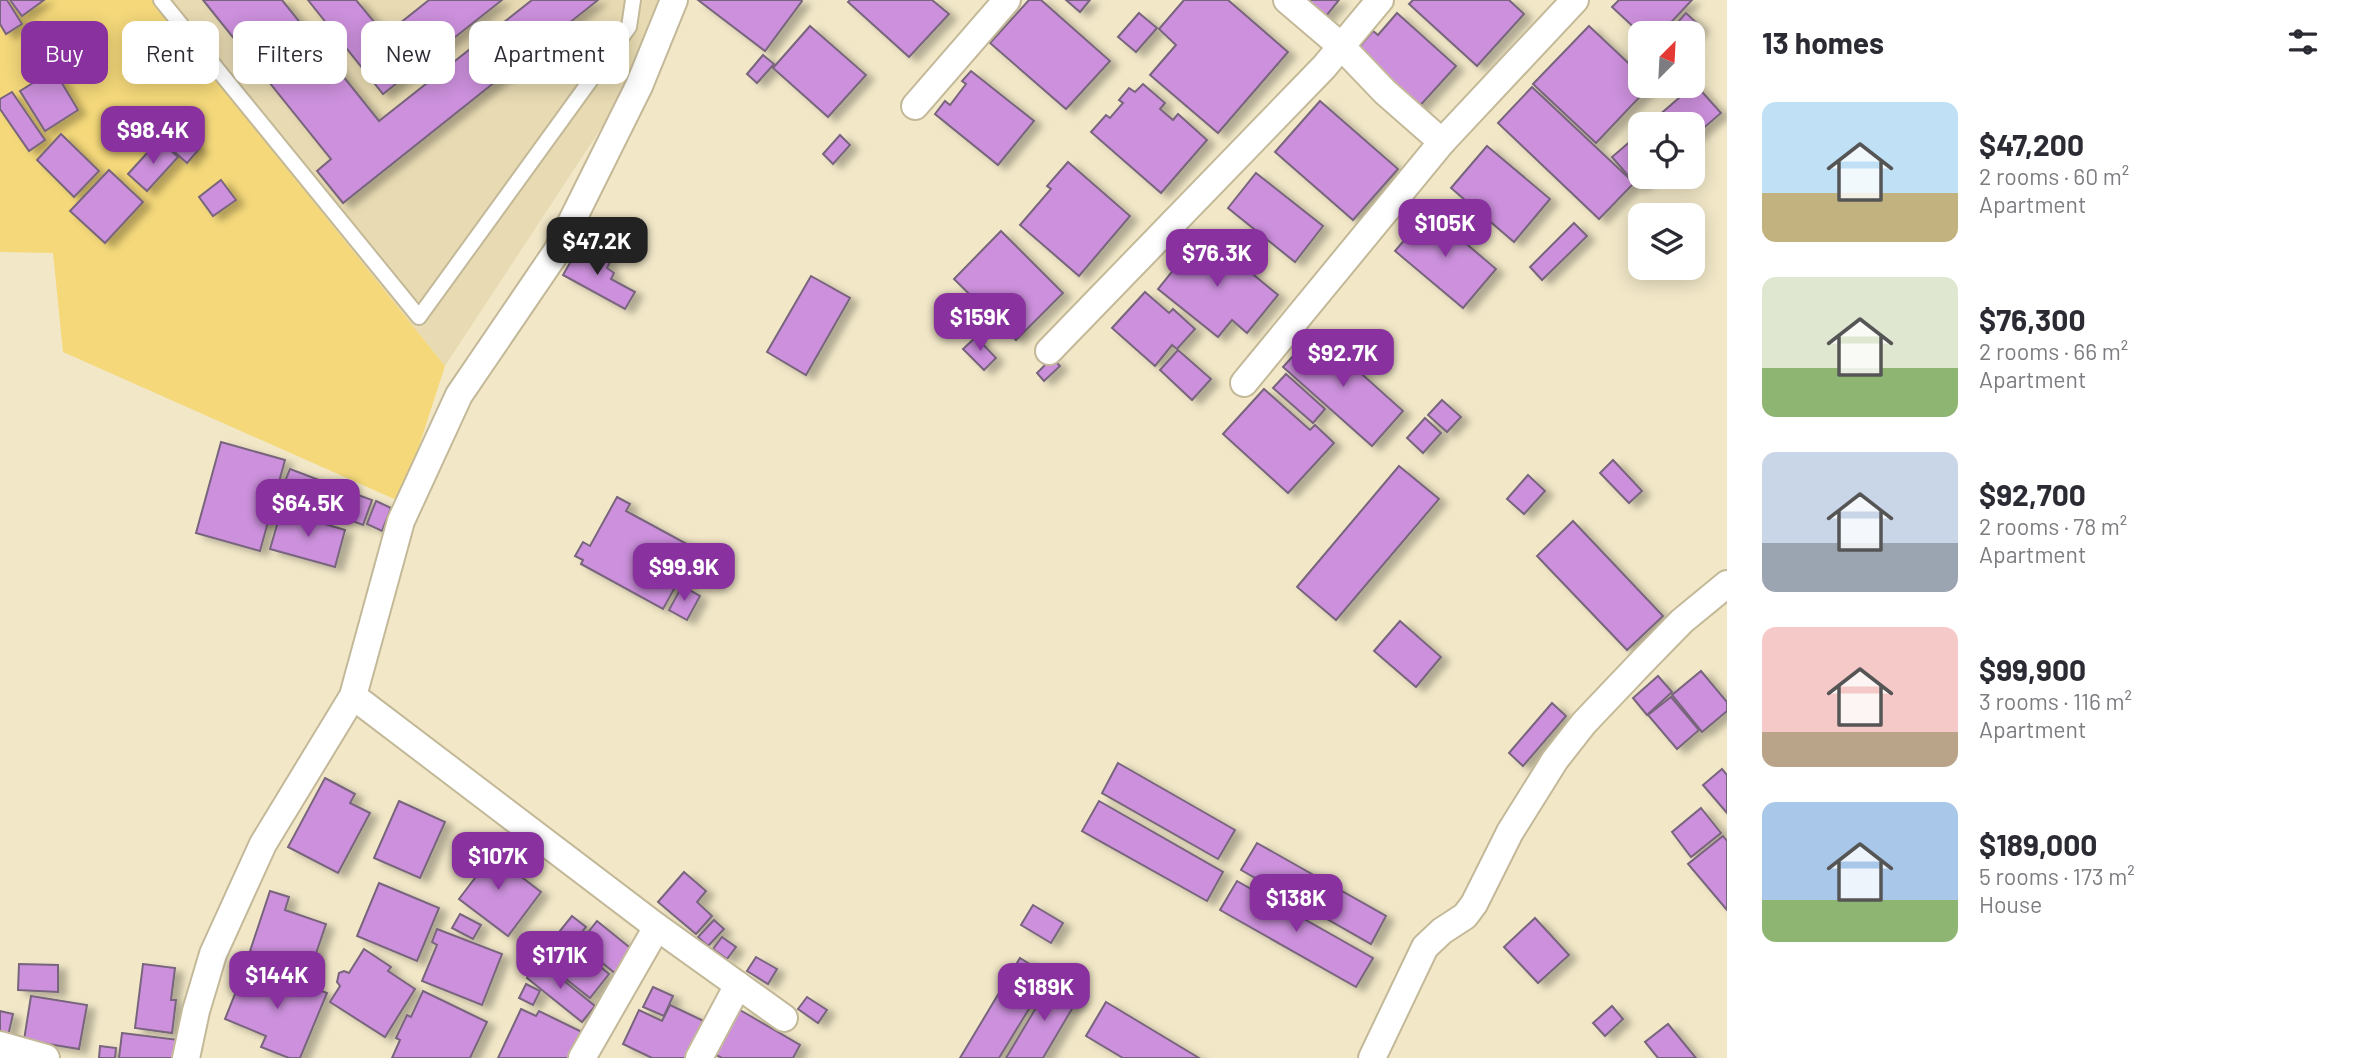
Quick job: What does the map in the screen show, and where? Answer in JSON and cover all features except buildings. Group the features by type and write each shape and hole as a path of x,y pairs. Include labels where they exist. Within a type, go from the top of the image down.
{"street":[{"path":"186,1058 195,1011 213,954 264,844 353,696 401,521 418,483 459,395 556,251 639,86 674,0"},
{"path":"915,106 1007,0"},
{"path":"1287,0 1341,46 1385,92 1442,142"},
{"path":"1049,351 1324,67 1380,0"},
{"path":"1244,383 1442,142 1575,0"},
{"path":"1372,1058 1425,947 1465,916 1474,904 1510,832 1555,760 1584,723 1682,621 1727,584"},
{"path":"353,696 657,927 784,1018"},
{"path":"582,1058 657,927"},
{"path":"699,1058 738,985"},
{"path":"0,1045 47,1058"}],"lane":[{"path":"161,0 419,317 629,27 633,0"}],"shaded area":[{"path":"0,0 152,0 169,21 122,21 122,84 219,84 445,366 401,502 63,352 53,253 0,252"},
{"path":"152,0 673,0 667,28 445,366 219,84 219,21 169,21"}]}
